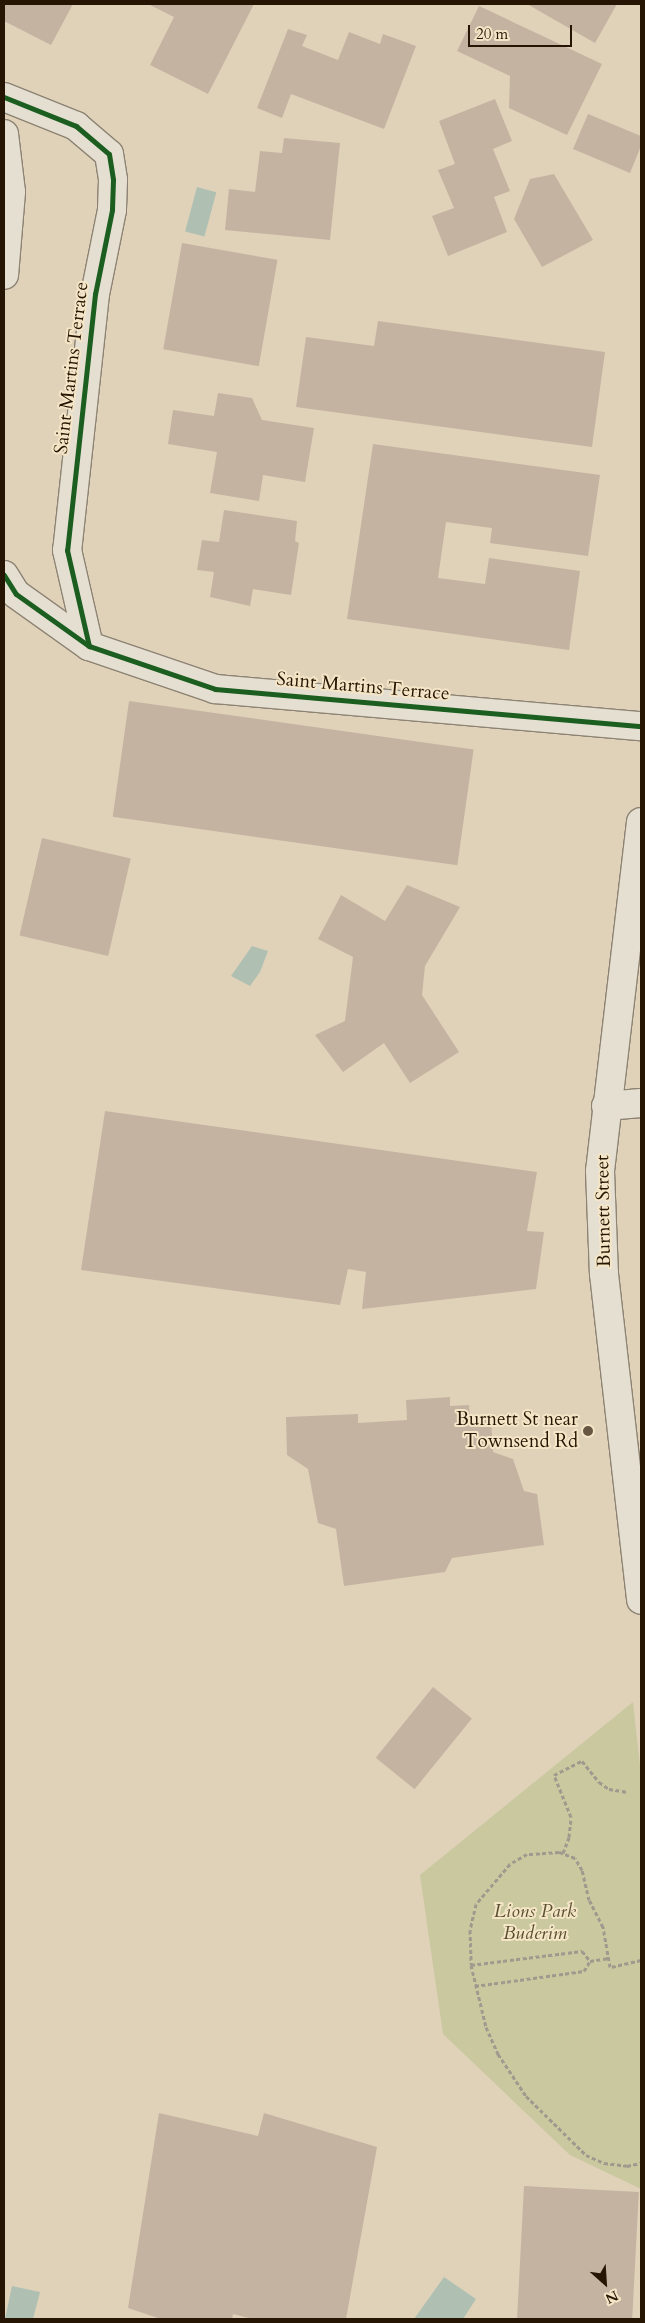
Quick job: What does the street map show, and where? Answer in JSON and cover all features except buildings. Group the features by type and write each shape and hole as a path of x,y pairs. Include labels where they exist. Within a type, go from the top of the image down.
{"street":[{"name":"Saint Martins Terrace","path":"4,97 76,126 108,154 113,180 112,210 94,294 67,550 89,646"},
{"path":"4,134 11,192 4,275"},
{"name":"Saint Martins Terrace","path":"4,575 16,594 89,646 215,689 641,726"},
{"name":"Burnett Street","path":"641,822 606,1106 600,1171 604,1274 641,1600"},
{"path":"606,1106 641,1103"}],"path":[{"path":"563,1853 569,1837 571,1816 554,1775 582,1761 599,1782 609,1789 628,1792"},
{"path":"641,1960 610,1967 603,1927 589,1900 582,1870 574,1858 563,1853 527,1854 510,1864 494,1880 476,1904 470,1930 470,1965 474,1986 498,2054 526,2096 561,2134 586,2155 604,2163 627,2166 641,2163"},
{"path":"470,1965 582,1951 590,1961"},
{"path":"474,1986 584,1971 590,1961 608,1958"}],"green space":[{"name":"Lions Park Buderim","path":"633,1702 641,1775 641,2189 570,2155 443,2034 420,1875"}],"shaded area":[{"path":"197,187 216,192 204,237 185,231"},
{"path":"252,946 268,951 260,972 250,986 231,976"},
{"path":"444,2277 476,2299 463,2319 414,2319"},
{"path":"12,2286 40,2292 33,2319 5,2319"}],"cycle path":[{"path":"4,97 76,126 109,154 113,180 112,210 95,294 67,550 89,646"},
{"path":"4,575 16,594 89,646 215,689 641,726"}],"place":[{"name":"Burnett St near Townsend Rd","path":"588,1431"}]}
